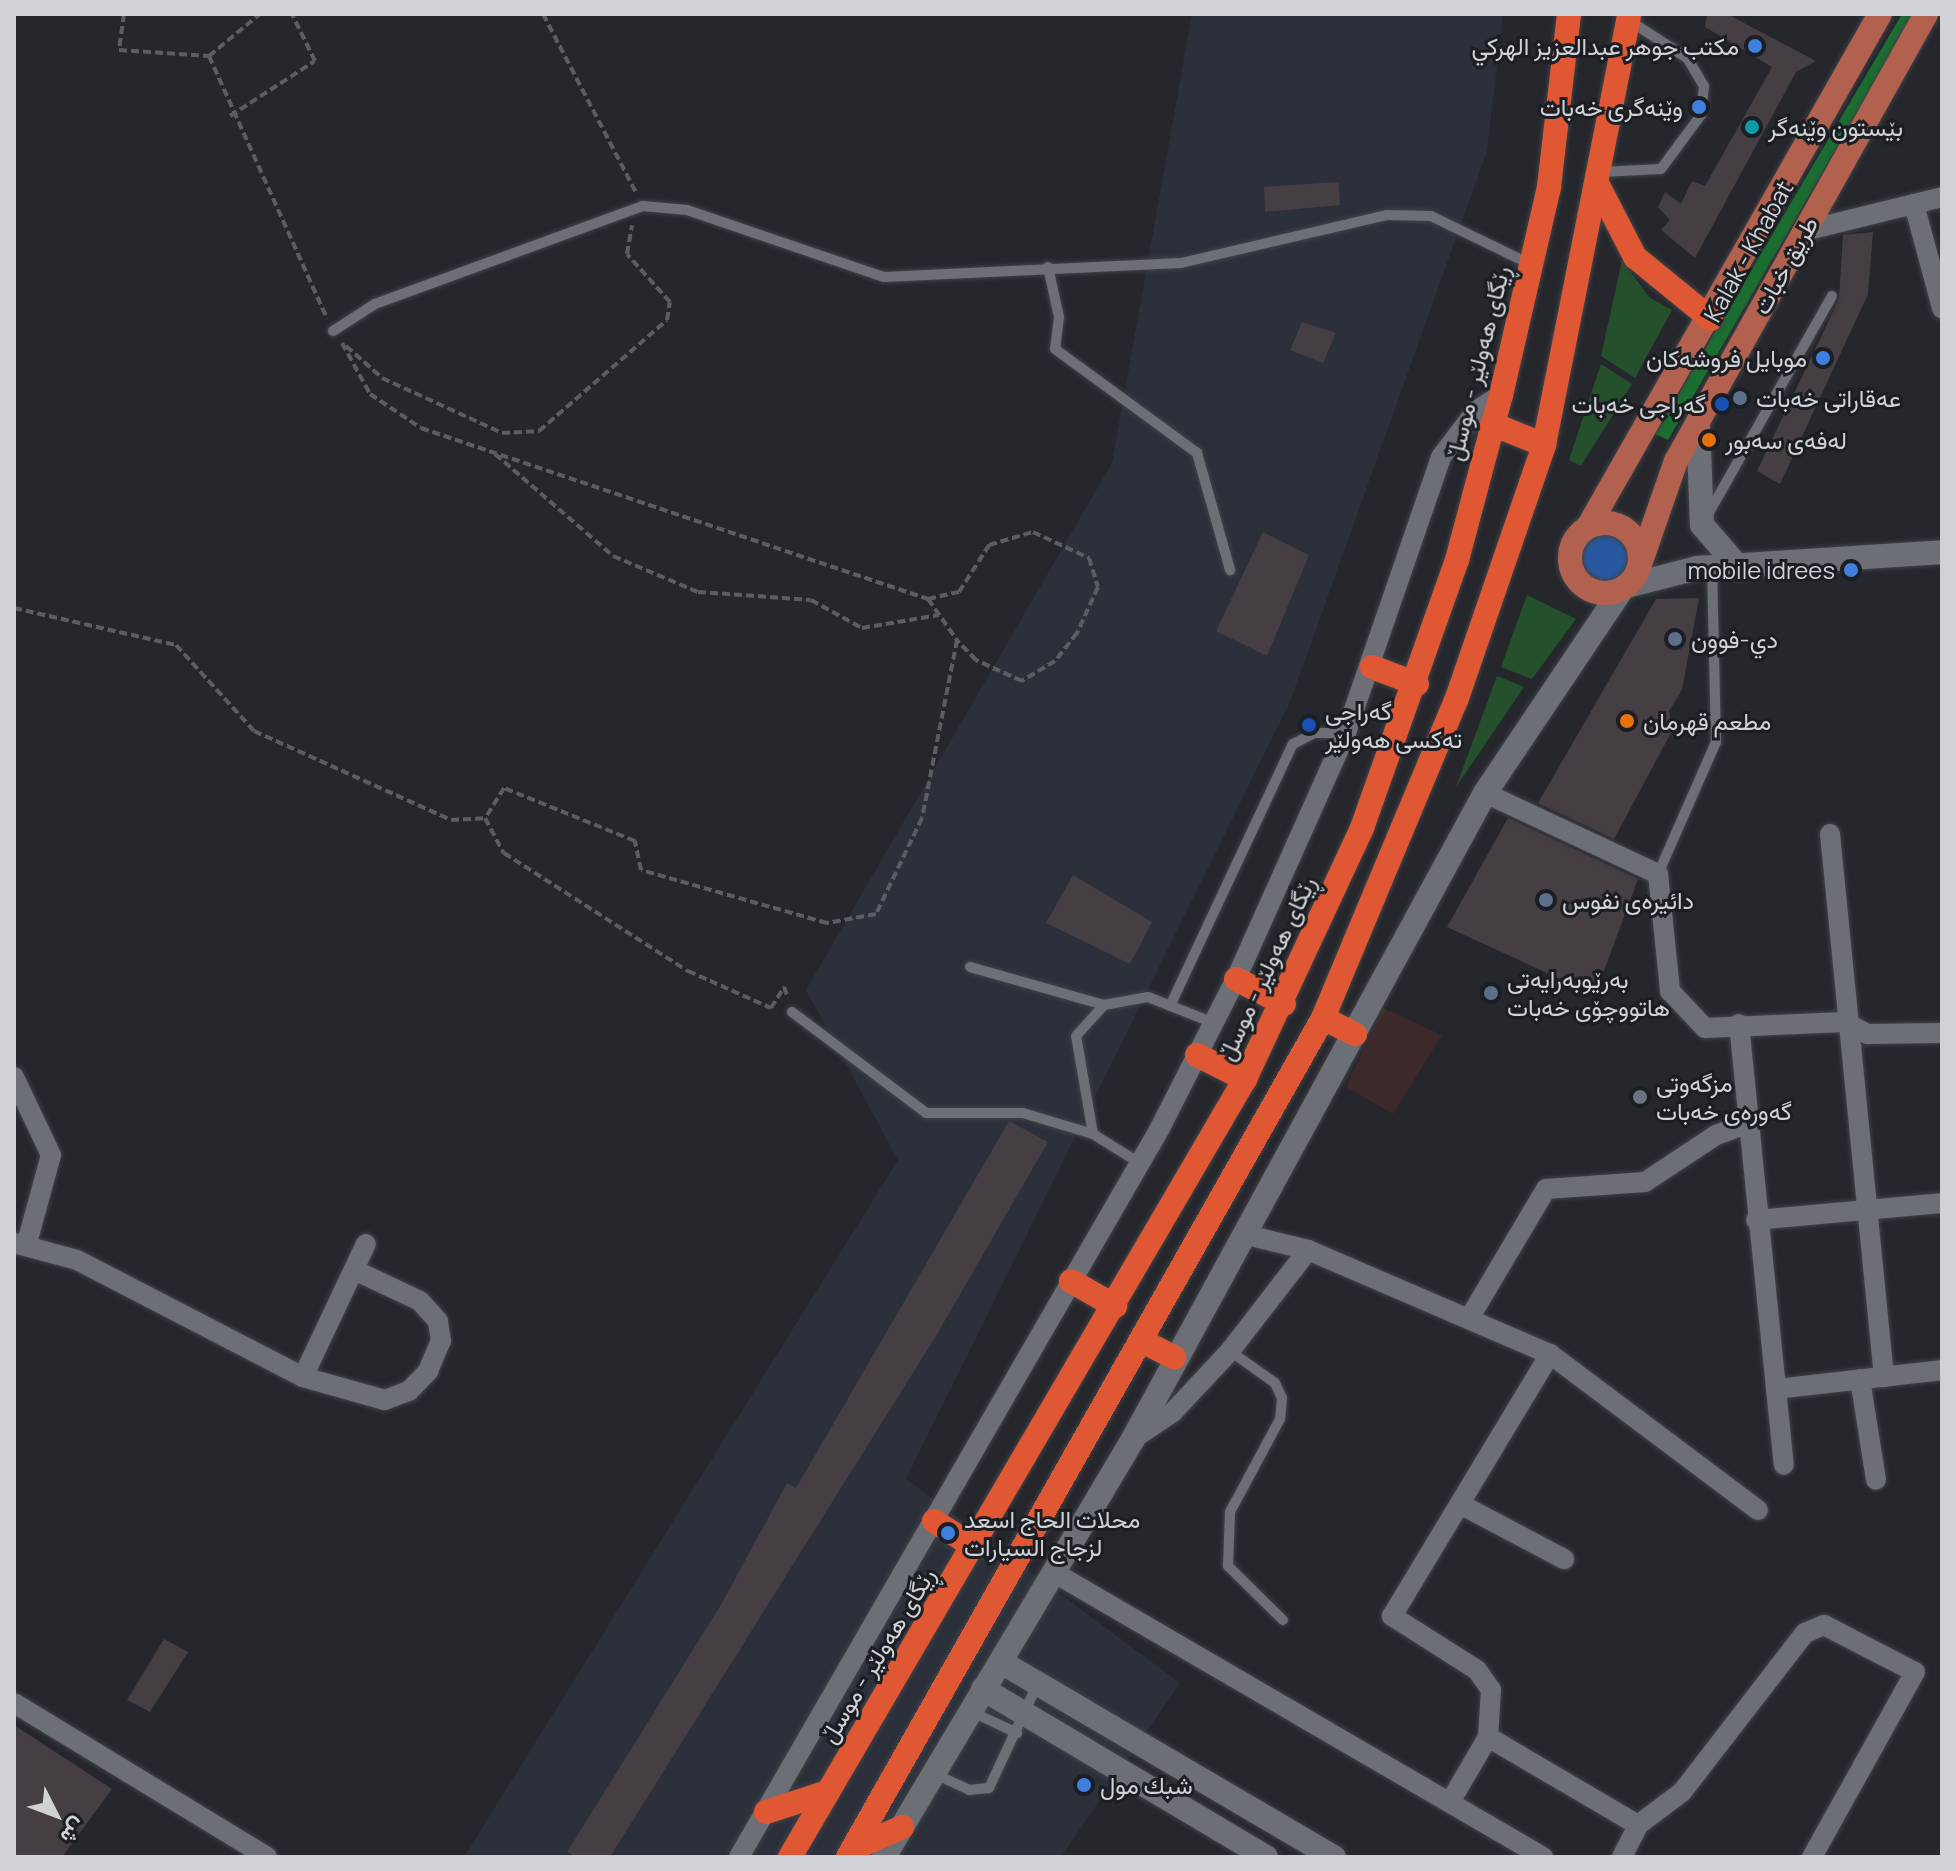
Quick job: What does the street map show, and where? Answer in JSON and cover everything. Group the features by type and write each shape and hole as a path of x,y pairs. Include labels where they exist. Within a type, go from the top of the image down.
{"highway":[{"name":"ڕێگای هەولێر - موسڵ","path":"790,1857 1115,1306 1245,1079 1284,1004 1417,684 1501,395 1549,187 1569,14"},
{"path":"850,1853 1144,1342 1323,1018 1457,698 1544,445 1600,179 1628,17"},
{"path":"1600,179 1635,257 1711,319"},
{"path":"1492,424 1544,445"},
{"path":"1372,667 1417,684"},
{"path":"1236,979 1284,1004"},
{"path":"1323,1018 1355,1034"},
{"path":"1197,1055 1245,1079"},
{"path":"1071,1281 1115,1306"},
{"path":"1144,1342 1174,1357"},
{"path":"934,1521 974,1547"},
{"path":"766,1812 828,1792"},
{"path":"850,1853 902,1827"}],"main road":[{"name":"Kalak - Khabat","path":"1588,527 1711,319 1880,14"},
{"name":"طريق خبات","path":"1630,580 1662,494 1698,422 1926,14"},
{"path":"1698,422 1702,525 1740,569"},
{"path":"884,1857 1133,1439 1174,1357 1247,1235 1485,793 1630,580 1639,548 1623,527 1588,527 1571,548 1575,576 1596,592 1630,580 1712,568 1740,569 1942,552"},
{"path":"1001,1662 1334,1857"},
{"path":"983,1689 1021,1724 1266,1857"}],"street":[{"path":"1804,231 1942,197"},
{"path":"1914,204 1942,308"},
{"path":"739,1857 1071,1281 1214,1023 1346,733 1372,667 1441,457 1476,411 1501,395"},
{"path":"1485,793 1658,874 1670,991 1678,1008 1705,1028 1739,1024 1845,1022 1868,1034 1942,1033"},
{"path":"1830,834 1862,1210 1884,1377"},
{"path":"1739,1024 1756,1220 1784,1465"},
{"path":"14,1077 51,1155 21,1243 77,1260 303,1377 385,1400 409,1391 428,1371 441,1341 438,1321 420,1301 354,1270"},
{"path":"1470,1317 1546,1189 1645,1182 1716,1135 1749,1123"},
{"path":"1756,1220 1942,1203"},
{"path":"1247,1235 1308,1250 1470,1317 1550,1354 1758,1510"},
{"path":"303,1377 366,1244"},
{"path":"1133,1439 1173,1412 1230,1351 1308,1250"},
{"path":"1450,1802 1488,1737 1491,1690 1477,1670 1392,1616 1550,1354"},
{"path":"1776,1389 1942,1370"},
{"path":"1860,1379 1876,1480"},
{"path":"1460,1504 1564,1559"},
{"path":"1053,1572 1543,1857"},
{"path":"1622,1857 1638,1825 1682,1792 1805,1633 1824,1625 1915,1672 1812,1857"},
{"path":"14,1703 267,1857"},
{"path":"1488,1737 1638,1825"}],"lane":[{"path":"1600,179 1661,169 1701,115 1704,86 1687,58 1628,17"},
{"path":"333,331 375,304 643,206 687,210 884,277 1181,263 1387,215 1431,216 1530,264"},
{"path":"1048,267 1059,317 1055,349 1197,453 1230,570"},
{"path":"1702,525 1832,296"},
{"path":"1658,874 1716,742 1712,568"},
{"path":"1170,1006 1293,744 1315,733 1346,733"},
{"path":"970,967 1104,1005 1148,997 1214,1023"},
{"path":"1093,1134 1076,1036 1104,1005"},
{"path":"792,1012 926,1113 1023,1113 1093,1134 1138,1162"},
{"path":"1230,1351 1275,1383 1282,1398 1280,1419 1230,1512 1226,1554 1245,1590 1283,1620"},
{"path":"933,1773 969,1790 989,1788 1038,1683"},
{"path":"970,1711 1021,1724"}],"path":[{"path":"124,14 119,50 209,56 260,14"},
{"path":"230,116 315,61 292,14"},
{"path":"209,56 230,116 333,331 341,341 382,378 502,433 539,431 667,320 670,302 627,254 643,206 543,14"},
{"path":"341,341 370,394 421,428 928,599 959,592 989,545 1033,532 1089,558 1098,587 1055,661 1022,681 976,660 957,640 928,599"},
{"path":"493,452 613,556 698,592 811,600 862,628 939,615"},
{"path":"14,608 176,645 254,731 451,820 485,818"},
{"path":"485,818 504,788 635,841 641,870 827,923 876,914 922,818 957,640"},
{"path":"485,818 504,853 688,971 771,1008 784,987 792,1012"}],"shaded area":[{"path":"1192,14 1503,14 1487,151 1290,702 906,1479 1180,1683 1061,1857 464,1857 898,1160 806,990 1112,463"},
{"path":"1383,1008 1442,1035 1393,1114 1346,1087"}],"green space":[{"path":"1902,14 1914,14 1668,440 1655,434"},
{"path":"1622,260 1649,297 1672,310 1635,378 1601,356"},
{"path":"1601,364 1632,384 1581,466 1569,460"},
{"path":"1527,595 1576,619 1532,679 1501,667"},
{"path":"1497,676 1524,687 1456,787"}],"water":[{"path":"1604,531 1623,538 1630,557 1623,576 1604,583 1585,576 1578,557 1585,538"}],"building":[{"name":"بێستون وێنەگر","path":"1707,14 1727,14 1816,61 1796,72 1695,258 1661,230 1670,220 1658,207 1665,192 1681,204 1692,181 1705,186 1772,67 1705,27"},
{"path":"1339,182 1340,205 1265,212 1264,187"},
{"name":"موبایل فروشەکان","path":"1873,232 1868,294 1780,484 1757,471 1839,299 1843,235"},
{"path":"1302,322 1336,333 1323,363 1290,350"},
{"path":"1263,532 1309,555 1267,656 1216,631"},
{"name":"مطعم قهرمان","path":"1699,598 1682,690 1669,711 1672,731 1614,839 1538,803 1656,599"},
{"name":"دائیرەی نفوس","path":"1508,818 1638,879 1595,995 1447,927"},
{"path":"1073,875 1152,922 1130,964 1046,923"},
{"path":"1009,1121 1048,1142 936,1336 610,1857 576,1857 567,1852 722,1603 787,1483 796,1488"},
{"path":"164,1639 188,1652 150,1712 127,1700"},
{"path":"14,1725 112,1789 62,1857 14,1857"}],"place":[{"name":"مكتب جوهر عبدالعزيز الهركي","path":"1755,46"},
{"name":"وێنەگری خەبات","path":"1699,107"},
{"name":"بێستون وێنەگر","path":"1752,127"},
{"name":"موبایل فروشەکان","path":"1823,358"},
{"name":"عەقاراتی خەبات","path":"1740,398"},
{"name":"گەراجی خەبات","path":"1722,404"},
{"name":"لەفەی سەبور","path":"1709,440"},
{"name":"mobile idrees","path":"1851,570"},
{"name":"دي-فوون","path":"1675,639"},
{"name":"مطعم قهرمان","path":"1627,721"},
{"name":"گەراجی تەکسی هەولێر","path":"1309,725"},
{"name":"دائیرەی نفوس","path":"1546,900"},
{"name":"به‌رێوبه‌رایه‌تی هاتووچۆی خه‌بات","path":"1491,993"},
{"name":"مزگەوتى گەورەى خەبات","path":"1640,1097"},
{"name":"محلات الحاج اسعد لزجاج السيارات","path":"948,1533"},
{"name":"شبك مول","path":"1084,1785"}]}
